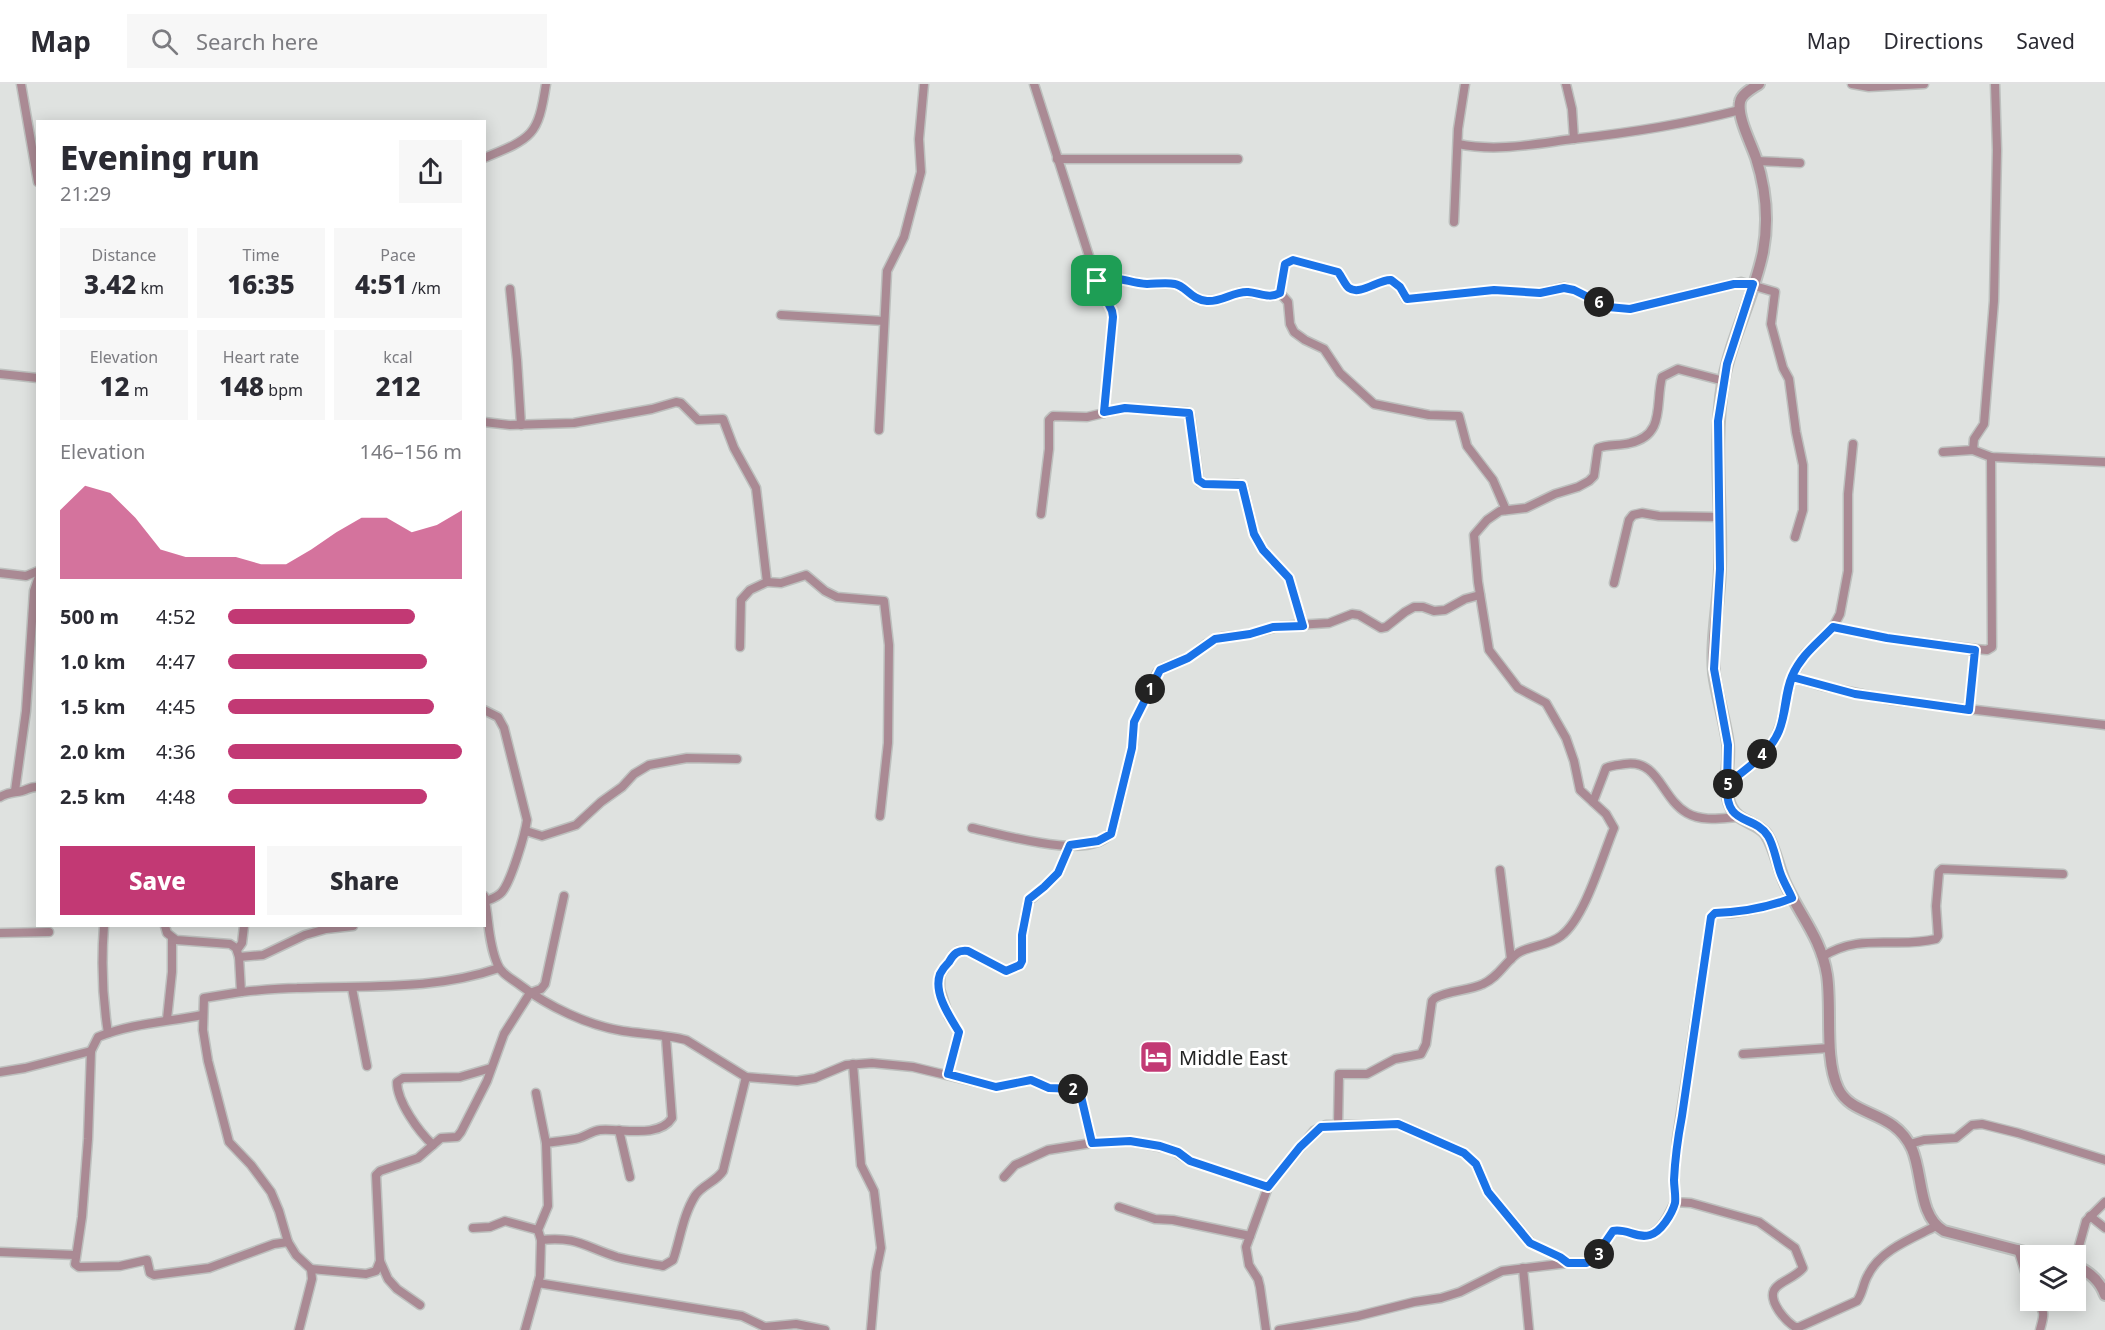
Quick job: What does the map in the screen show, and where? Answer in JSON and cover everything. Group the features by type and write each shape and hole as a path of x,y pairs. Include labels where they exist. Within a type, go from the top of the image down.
{"street":[{"path":"21,84 36,170"},
{"path":"486,157 520,142 532,133 538,124 546,84"},
{"path":"879,430 887,271 904,237 921,172 920,139 924,84"},
{"path":"1034,84 1097,281 1112,311 1104,412"},
{"path":"1454,222 1458,144 1465,84"},
{"path":"1566,84 1572,109 1574,139"},
{"path":"1760,84 1742,97 1740,110 1757,161 1767,209 1763,253 1734,339 1718,421 1720,569 1714,669 1728,745 1729,804 1738,817 1763,830 1766,834 1792,898 1813,931 1827,975 1830,1048 1835,1082 1845,1098 1853,1105 1896,1126 1906,1137 1919,1170 1925,1203 1936,1226 1944,1231 2018,1249 2020,1255"},
{"path":"1852,84 1869,87 1924,84"},
{"path":"1973,450 1974,439 1984,423 1994,301 1997,150 1995,84"},
{"path":"1458,144 1501,148 1618,135 1740,110"},
{"path":"1057,159 1238,159"},
{"path":"1757,161 1800,163"},
{"path":"1280,293 1285,264 1293,260 1338,272 1347,286 1354,290 1363,289 1383,280 1391,280 1400,287 1407,299 1494,290 1540,293 1564,288 1574,290 1608,307 1630,309 1734,284 1753,284 1775,292 1771,324 1783,368 1789,379 1803,465 1803,510 1795,537"},
{"path":"1097,281 1112,277 1145,284 1175,284 1204,301 1221,299 1241,292 1272,296 1280,293"},
{"path":"510,289 521,425"},
{"path":"1280,293 1287,298 1290,324 1294,332 1324,349 1340,373 1376,405 1428,415 1459,416 1467,446 1492,480 1506,510"},
{"path":"781,315 884,321"},
{"path":"1338,1125 1339,1074 1368,1074 1395,1059 1421,1054 1426,1044 1432,1001 1435,998 1483,984 1494,978 1511,959 1528,948 1542,945 1563,935 1582,908 1614,828 1606,814 1580,790 1566,738 1546,704 1521,690 1492,655 1488,646 1480,595 1474,535 1493,515 1506,510 1526,508 1548,496 1578,487 1589,481 1594,476 1598,448 1637,441 1650,431 1658,422 1658,391 1662,377 1678,369 1724,381"},
{"path":"0,374 36,378"},
{"path":"486,422 521,425 574,423 652,409 676,402 681,403 697,420 723,419 734,448 756,488 767,582"},
{"path":"1041,514 1049,449 1049,420 1053,416 1078,417 1125,408 1189,413 1198,480 1204,484 1242,485 1254,534 1263,550 1289,578 1303,626"},
{"path":"1727,784 1747,769 1774,739 1781,723 1792,677 1805,654 1833,627 1840,614 1848,571 1848,494 1853,444"},
{"path":"1943,452 1973,450 1991,457 2105,462"},
{"path":"1833,627 1887,638 1975,650 1991,648 1993,644 1991,457"},
{"path":"1614,583 1629,520 1633,515 1642,513 1659,516 1719,517"},
{"path":"0,573 26,576 36,572"},
{"path":"740,646 741,600 750,590 767,582 785,582 806,575 825,591 837,597 884,601 889,645 888,743 880,816"},
{"path":"15,791 26,711 36,585"},
{"path":"972,828 1042,844 1070,845 1098,841 1111,834 1132,748 1134,722 1160,670 1188,658 1215,639 1250,634 1273,627 1329,623 1352,614 1359,615 1381,628 1386,627 1414,607 1424,607 1434,611 1445,610 1465,599 1480,595"},
{"path":"1969,710 1975,650"},
{"path":"1792,677 1855,694 1969,710 2105,725"},
{"path":"486,711 498,717 504,728 527,815 526,831 502,893 486,899"},
{"path":"526,831 542,836 576,825 601,802 622,787 634,774 649,765 687,758 737,759"},
{"path":"1593,802 1606,768 1635,763 1648,767 1673,801 1689,814 1701,819 1738,817"},
{"path":"0,796 15,791 23,792 32,786 36,787"},
{"path":"948,1074 959,1032 947,1013 940,991 941,973 953,955 962,951 968,951 1006,971 1020,965 1028,902 1058,873 1070,845"},
{"path":"1822,957 1833,950 1859,942 1936,939 1938,936 1936,906 1939,872 1942,869 2063,874"},
{"path":"1500,870 1511,959"},
{"path":"420,1305 397,1289 388,1279 381,1261 376,1175 380,1171 418,1158 441,1138 459,1136 480,1096 504,1034 530,993 545,984 564,896"},
{"path":"1278,1330 1441,1298 1460,1292 1502,1271 1586,1263 1593,1260 1613,1231 1621,1230 1643,1236 1658,1231 1675,1202 1677,1139 1711,917 1715,913 1767,908 1792,898"},
{"path":"486,906 491,943 499,968 530,993 579,1018 620,1031 686,1040 746,1077 797,1081 815,1078 839,1067 853,1064 894,1065 948,1074 996,1087 1031,1080 1049,1088 1077,1089 1080,1092 1092,1143"},
{"path":"104,927 101,963 102,993 108,1033"},
{"path":"165,927 172,939 179,941 234,946 238,954 241,992"},
{"path":"238,954 244,927"},
{"path":"238,954 263,955 305,935 344,927"},
{"path":"0,933 49,932"},
{"path":"167,1019 172,972 172,939"},
{"path":"381,1261 376,1271 366,1274 311,1269 296,1255 288,1242 271,1192 252,1165 230,1142 208,1061 202,1015 204,998 296,987 352,988 436,984 499,968"},
{"path":"352,988 367,1066"},
{"path":"202,1015 167,1019 98,1037 91,1051 88,1138 82,1217 75,1264 79,1267 120,1266 147,1260 150,1273 154,1275 209,1268 274,1244 288,1242"},
{"path":"546,1143 580,1138 593,1131 601,1130 637,1132 664,1125 672,1118 666,1038"},
{"path":"1743,1054 1830,1048"},
{"path":"0,1072 91,1051"},
{"path":"853,1064 861,1165 874,1191 881,1248 876,1272 871,1330"},
{"path":"433,1145 421,1133 411,1117 397,1082 403,1078 460,1077 491,1068"},
{"path":"541,1240 574,1240 617,1257 668,1265 673,1260 695,1196 702,1186 717,1178 723,1171 746,1077"},
{"path":"525,1330 538,1283 541,1240 538,1230 548,1206 546,1143 536,1093"},
{"path":"1266,1330 1260,1287 1249,1265 1246,1247 1268,1187 1314,1131 1326,1125 1398,1124 1464,1153 1476,1164 1488,1192 1530,1243 1568,1263"},
{"path":"1910,1144 1924,1140 1956,1138 1977,1124 2018,1133 2105,1160"},
{"path":"619,1130 630,1177"},
{"path":"1004,1177 1015,1165 1048,1150 1092,1143 1130,1141 1160,1146 1178,1152 1190,1161 1268,1187"},
{"path":"1675,1202 1690,1203 1760,1221 1795,1248 1803,1268 1777,1285 1773,1293 1773,1300 1786,1322 1797,1328 1857,1301 1868,1275 1878,1261 1899,1246 1936,1226"},
{"path":"2079,1245 2083,1226 2090,1215 2105,1202"},
{"path":"1119,1207 1155,1219 1173,1220 1250,1236"},
{"path":"2090,1215 2105,1228"},
{"path":"473,1228 490,1227 505,1221 538,1230"},
{"path":"0,1252 75,1255"},
{"path":"1523,1268 1529,1330"},
{"path":"299,1330 312,1279 311,1269"},
{"path":"2086,1272 2092,1275 2105,1295"},
{"path":"538,1283 742,1316 765,1327 796,1324 825,1330"},
{"path":"2040,1330 2044,1316 2043,1311"}],"place":[{"name":"Middle East","path":"1156,1057"}],"route":[{"path":"1097,281 1112,277 1145,284 1175,284 1204,301 1213,301 1241,292 1272,296 1280,293 1285,264 1293,260 1338,272 1347,286 1354,290 1389,279 1400,287 1407,299 1494,290 1540,293 1564,288 1574,290 1608,307 1630,309 1741,282 1753,284 1727,364 1718,421 1720,569 1714,669 1728,745 1727,784 1743,772 1747,769 1756,760 1769,746 1774,739 1779,731 1792,677 1855,694 1969,710 1975,650 1887,638 1833,627 1813,644 1792,677 1787,692 1779,731 1774,739 1747,769 1727,784 1728,799 1733,812 1763,830 1769,838 1792,898 1767,908 1715,913 1711,917 1677,1139 1675,1202 1658,1231 1643,1236 1621,1230 1613,1231 1593,1260 1586,1263 1568,1263 1565,1259 1530,1243 1488,1192 1471,1158 1406,1126 1385,1124 1321,1127 1314,1131 1268,1187 1190,1161 1178,1152 1160,1146 1130,1141 1092,1143 1080,1092 1077,1089 1049,1088 1034,1080 996,1087 948,1074 959,1032 947,1013 940,991 941,973 958,951 968,951 1006,971 1020,965 1022,935 1029,899 1058,873 1070,845 1103,840 1111,834 1132,748 1134,722 1157,673 1165,667 1188,658 1215,639 1250,634 1273,627 1303,626 1289,578 1263,550 1254,534 1242,485 1199,482 1189,413 1125,408 1104,412 1113,317 1097,281"}]}
